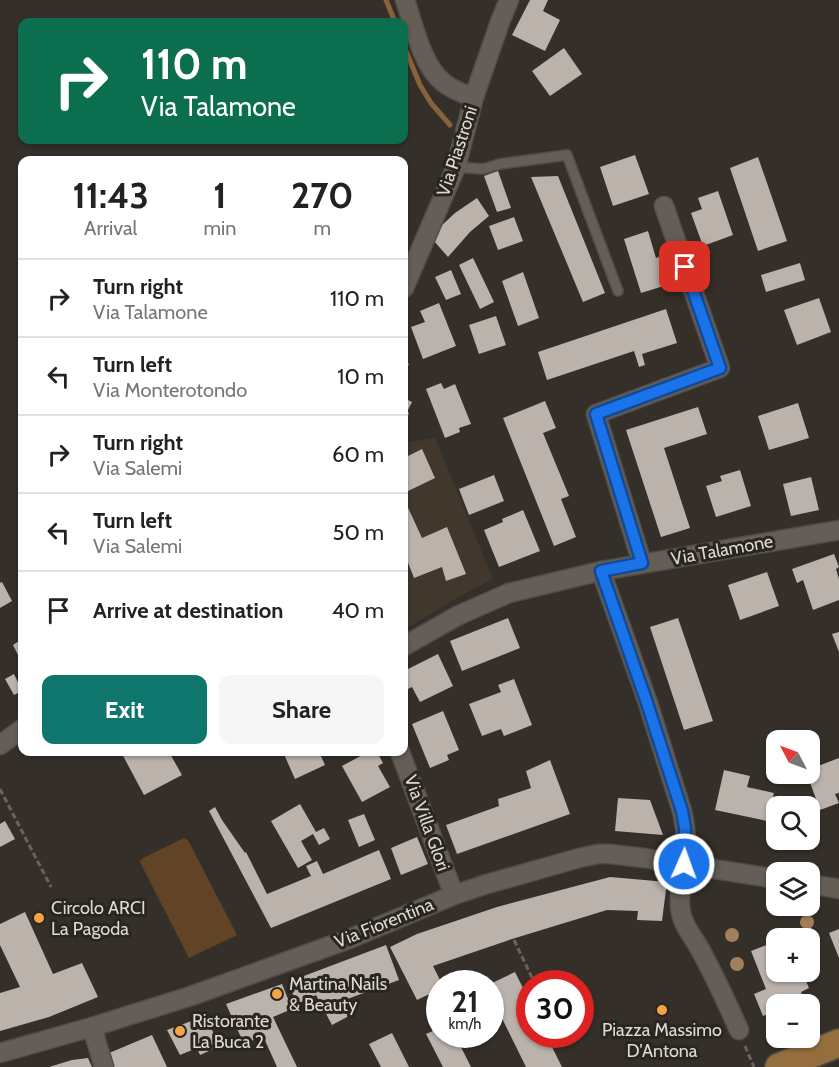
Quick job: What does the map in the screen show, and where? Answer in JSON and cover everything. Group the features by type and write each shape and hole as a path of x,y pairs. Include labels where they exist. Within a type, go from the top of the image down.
{"main road":[{"path":"779,1067 839,1043"}],"street":[{"name":"Via Piastroni","path":"405,0 424,54 432,69 442,82 474,97 456,167 408,279"},
{"path":"474,97 508,0"},
{"path":"642,563 596,414 720,368 664,206"},
{"name":"Via Talamone","path":"408,644 495,598 525,589 642,563 839,530"},
{"path":"601,571 682,811 685,828 680,907 684,925 697,944 739,1030"},
{"path":"0,745 18,732"},
{"name":"Via Villa Glori","path":"402,756 454,896"},
{"name":"Via Fiorentina","path":"0,1053 191,996 349,939 454,896 549,866 598,854 644,858 766,877"},
{"path":"820,886 839,889"},
{"path":"92,1027 104,1067"}],"lane":[{"path":"456,167 483,169 500,164 567,154 618,291"}],"path":[{"path":"0,789 51,887"},
{"path":"514,940 528,970"},
{"path":"739,1030 753,1067"}],"shaded area":[{"path":"435,438 493,579 408,628 408,442"},
{"path":"184,838 188,840 237,935 189,958 140,861"}],"building":[{"path":"530,0 548,0 543,11 560,20 545,51 512,35"},
{"path":"564,48 582,74 550,96 532,71"},
{"path":"635,155 649,194 613,206 600,167"},
{"path":"758,157 787,241 758,251 730,168"},
{"path":"498,171 511,208 497,212 484,176"},
{"path":"558,176 605,293 583,302 531,177"},
{"path":"718,191 733,235 703,246 691,213 702,209 698,198"},
{"path":"477,198 489,216 470,232 448,257 434,241 440,227"},
{"path":"514,217 523,241 498,250 489,226"},
{"path":"648,231 656,258 661,256 670,284 641,293 624,239"},
{"path":"473,258 494,302 480,309 459,265"},
{"path":"800,263 805,280 766,292 761,275"},
{"path":"451,270 461,294 446,300 435,277"},
{"path":"523,272 539,318 518,326 502,281"},
{"path":"819,298 831,332 797,345 784,310"},
{"path":"439,303 456,346 423,359 411,327 425,322 420,311"},
{"path":"666,309 677,343 642,354 645,365 639,367 634,351 547,380 538,352"},
{"path":"496,316 506,345 479,354 469,325"},
{"path":"441,383 444,389 455,384 471,424 459,428 460,432 445,438 426,389"},
{"path":"545,401 556,428 543,433 569,496 561,499 576,537 554,546 503,418"},
{"path":"798,403 809,438 769,450 758,416"},
{"path":"698,407 707,434 664,448 690,528 661,537 626,430"},
{"path":"422,449 435,478 408,491 408,456"},
{"path":"740,470 751,506 716,517 706,486 722,481 720,476"},
{"path":"494,475 504,501 469,515 459,489"},
{"path":"811,477 819,510 791,516 783,484"},
{"path":"408,508 422,538 447,527 466,574 446,581 442,567 414,578 408,563"},
{"path":"523,510 540,551 499,567 484,530"},
{"path":"834,554 839,567 836,569 839,579 839,600 813,610 803,580 797,583 792,569"},
{"path":"767,572 779,606 740,620 728,585"},
{"path":"2,582 12,601 0,608 0,583"},
{"path":"508,618 520,648 462,671 450,641"},
{"path":"678,618 713,721 684,730 650,627"},
{"path":"839,632 839,652 832,634"},
{"path":"18,642 18,655 13,645"},
{"path":"438,654 453,686 420,702 412,687 408,689 408,669"},
{"path":"14,674 18,682 18,693 14,695 5,679"},
{"path":"514,679 532,725 504,736 501,729 482,736 469,704 501,692 498,685"},
{"path":"443,711 459,750 447,755 449,760 430,768 412,724"},
{"path":"123,756 171,756 182,775 144,795"},
{"path":"285,756 321,756 325,765 295,779"},
{"path":"361,756 379,756 383,763 378,766 390,787 362,802 342,766"},
{"path":"839,758 839,793 835,794 839,803 820,810 820,796 815,796 811,784 820,784 820,765"},
{"path":"550,760 570,814 457,854 446,825 499,806 498,799 531,788 526,771"},
{"path":"724,770 750,776 747,787 774,793 773,796 766,796 766,821 715,810"},
{"path":"618,798 650,800 663,835 615,831"},
{"path":"300,804 316,832 324,828 330,839 319,845 313,834 301,841 312,860 298,868 271,821"},
{"path":"215,807 246,852 267,894 311,876 306,866 317,861 323,874 379,850 391,879 271,928 209,811"},
{"path":"364,814 375,840 359,847 348,820"},
{"path":"5,821 15,839 0,847 0,824"},
{"path":"417,837 428,864 401,875 391,848"},
{"path":"610,877 667,882 662,921 637,920 638,911 607,910 512,939 433,966 435,970 426,970 426,996 417,1000 390,947 417,934 497,907"},
{"path":"25,912 53,974 82,963 98,997 49,1017 0,1031 0,993 20,987 0,945 0,924"},
{"path":"839,929 839,958 829,933"},
{"path":"386,945 399,980 342,1001 349,1016 332,1025 316,995 297,1004 288,982"},
{"path":"766,945 766,982 806,982 809,988 801,992 802,994 766,994 766,1015 763,1016 754,994 766,989 751,951"},
{"path":"515,972 516,974 516,1047 504,1022 504,977"},
{"path":"282,984 292,1009 273,1017 297,1067 277,1067 263,1036 244,1044 226,1004"},
{"path":"205,1016 220,1046 200,1055 197,1048 180,1055 167,1030"},
{"path":"392,1033 409,1067 381,1067 369,1044"},
{"path":"152,1035 167,1067 107,1067 102,1056"},
{"path":"433,1048 462,1048 471,1067 443,1067"},
{"path":"517,1048 552,1048 562,1067 526,1067"},
{"path":"88,1058 92,1067 49,1067 72,1060"}],"waterway":[{"path":"386,0 393,18"},
{"path":"408,56 420,85 431,103 450,125"}],"place":[{"name":"Circolo ARCI La Pagoda","path":"39,918"},
{"name":"Martina Nails & Beauty","path":"277,994"},
{"name":"Piazza Massimo D'Antona","path":"662,1010"},
{"name":"Ristorante La Buca 2","path":"180,1031"}],"route":[{"path":"684,864 685,828 682,811 601,571 642,563 596,414 720,368 685,267"}]}
